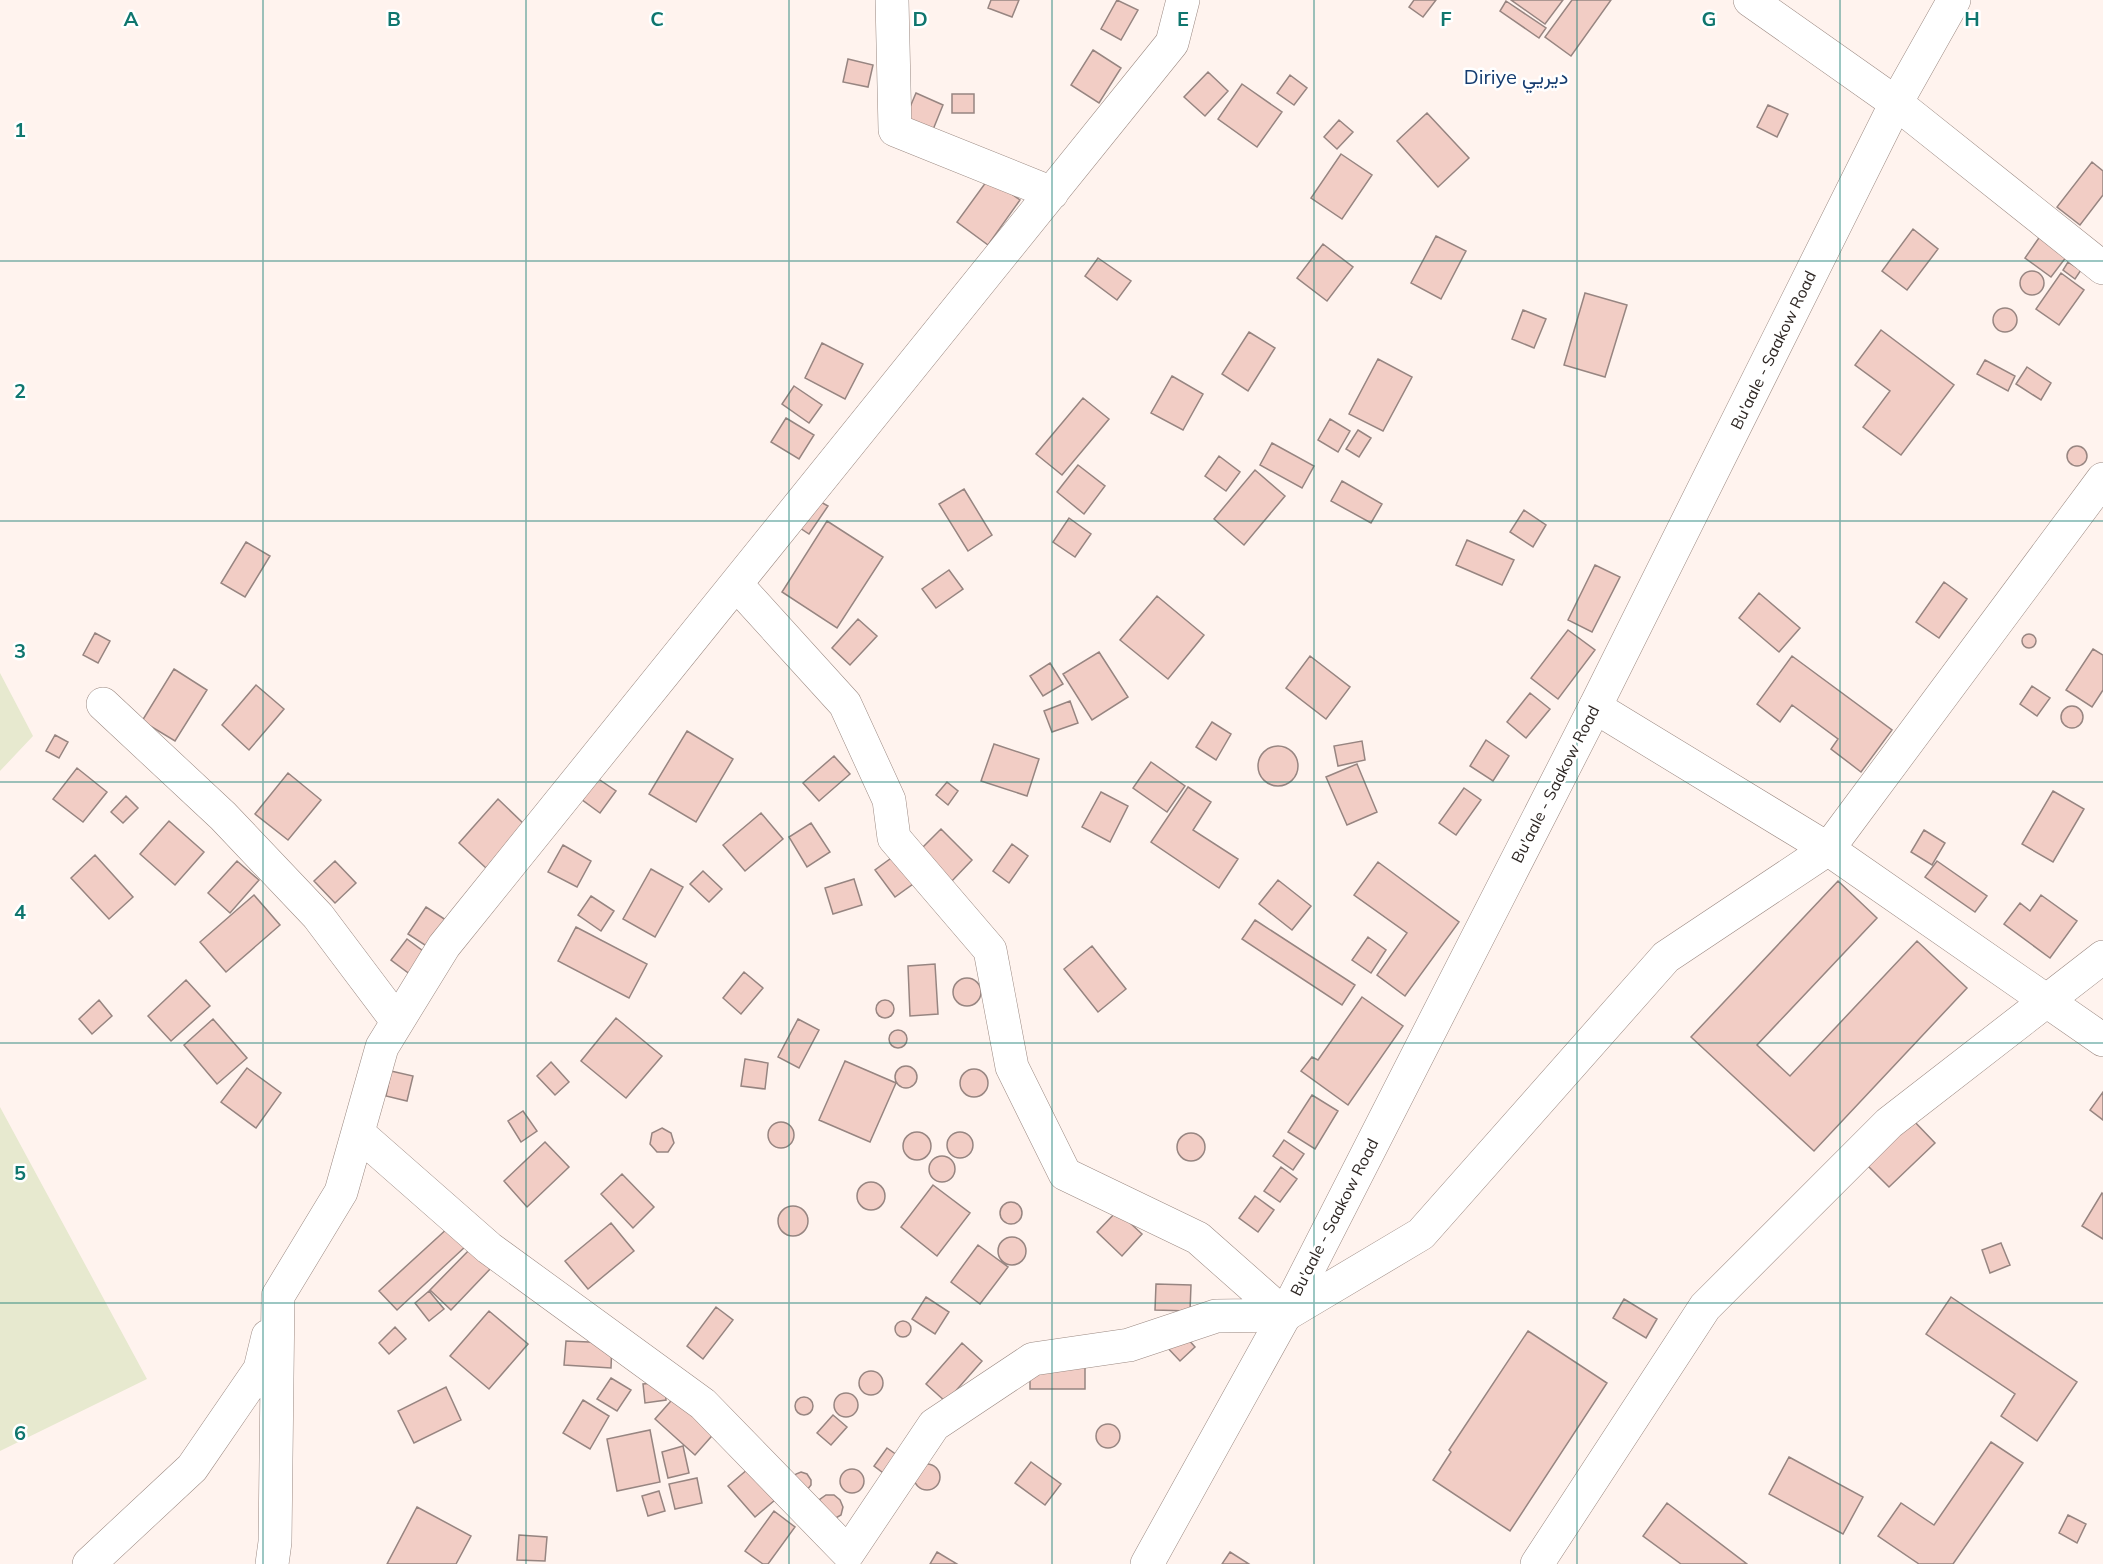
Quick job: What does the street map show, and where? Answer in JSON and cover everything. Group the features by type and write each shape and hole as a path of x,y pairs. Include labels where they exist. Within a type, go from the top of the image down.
{"street":[{"path":"892,0 895,130 1052,193"},
{"path":"89,1564 192,1468 260,1369 278,1296 341,1192 382,1047 444,946 1172,43 1184,0"},
{"path":"1750,0 1896,103 2103,268"},
{"name":"Bu'aale - Saakow Road","path":"1147,1564 1285,1315 1595,706 1896,103 1954,0"},
{"path":"358,1133 489,1248 702,1404 848,1553 934,1425 1033,1359 1129,1345 1216,1316 1285,1315 1421,1234 1666,957 1828,849 2103,480"},
{"path":"736,584 844,704 889,800 894,838 990,950 1012,1067 1065,1174 1198,1238 1285,1315"},
{"path":"103,704 223,816 318,916 397,1021"},
{"path":"1595,706 1828,849 2103,1040"},
{"path":"1537,1564 1705,1307 1889,1123 2103,957"},
{"path":"272,1564 275,1542 278,1296"}],"green space":[{"path":"0,673 33,736 0,771"},
{"path":"0,1107 147,1379 0,1451"}],"building":[{"path":"991,0 1019,0 1012,17 988,8"},
{"path":"1117,0 1138,10 1121,40 1101,29"},
{"path":"1414,0 1436,0 1423,17 1409,7"},
{"path":"1511,0 1563,0 1545,24"},
{"path":"1572,0 1611,0 1571,56 1545,37"},
{"path":"1506,1 1546,28 1539,38 1500,11"},
{"path":"1093,50 1121,68 1099,103 1071,85"},
{"path":"848,59 873,65 868,87 843,82"},
{"path":"1208,72 1228,91 1205,116 1184,97"},
{"path":"1290,75 1307,88 1294,105 1277,93"},
{"path":"1242,84 1282,112 1257,147 1218,119"},
{"path":"916,93 943,105 930,137 902,126"},
{"path":"952,94 974,94 974,113 952,113"},
{"path":"1768,105 1788,114 1777,137 1757,127"},
{"path":"1427,113 1469,158 1438,187 1397,141"},
{"path":"1339,120 1353,132 1337,149 1324,137"},
{"path":"1341,154 1372,175 1342,219 1311,198"},
{"path":"2092,162 2103,171 2103,195 2080,225 2057,207"},
{"path":"989,178 1020,200 988,245 957,222"},
{"path":"1913,229 1938,249 1907,290 1882,271"},
{"path":"2043,232 2070,252 2051,277 2025,258"},
{"path":"1436,236 1466,251 1441,299 1411,283"},
{"path":"1323,244 1353,267 1327,301 1297,278"},
{"path":"1098,258 1131,281 1117,300 1085,276"},
{"path":"2068,262 2081,270 2075,279 2063,270"},
{"path":"2032,271 2037,272 2043,278 2043,288 2037,294 2032,295 2027,294 2021,288 2020,283 2021,278 2027,272"},
{"path":"2061,273 2084,290 2059,325 2036,309"},
{"path":"1585,293 1627,305 1605,377 1564,365"},
{"path":"2005,308 2014,311 2017,320 2014,329 2005,332 1996,329 1993,320 1996,311"},
{"path":"1523,310 1546,319 1534,348 1512,339"},
{"path":"1881,330 1954,385 1901,455 1863,427 1890,391 1855,365"},
{"path":"1249,332 1275,348 1248,391 1222,374"},
{"path":"822,343 863,364 845,399 805,378"},
{"path":"1378,359 1412,377 1383,431 1349,414"},
{"path":"1985,360 2015,376 2008,391 1977,374"},
{"path":"2027,367 2051,383 2041,400 2016,384"},
{"path":"1172,376 1203,394 1183,430 1151,413"},
{"path":"794,386 822,405 809,423 782,404"},
{"path":"1083,398 1109,419 1062,475 1036,454"},
{"path":"786,418 814,435 799,459 771,442"},
{"path":"1330,419 1350,431 1338,452 1318,440"},
{"path":"1358,430 1371,438 1359,457 1346,449"},
{"path":"1272,443 1314,466 1302,488 1260,465"},
{"path":"2073,446 2081,446 2087,452 2087,460 2081,466 2073,466 2067,460 2067,452"},
{"path":"1219,456 1240,472 1226,491 1205,476"},
{"path":"1078,465 1105,486 1084,514 1057,492"},
{"path":"1255,470 1285,496 1244,545 1214,519"},
{"path":"1342,481 1382,504 1371,523 1331,501"},
{"path":"964,489 992,535 968,551 939,504"},
{"path":"812,497 828,506 809,534 794,524"},
{"path":"1524,510 1546,525 1533,547 1510,532"},
{"path":"1069,518 1091,534 1075,557 1053,542"},
{"path":"827,521 883,557 837,628 782,592"},
{"path":"1467,540 1514,560 1502,585 1456,565"},
{"path":"246,542 270,556 245,597 221,583"},
{"path":"1595,565 1620,577 1592,632 1568,620"},
{"path":"949,570 963,589 936,608 922,589"},
{"path":"1944,582 1967,599 1939,638 1916,622"},
{"path":"1759,593 1800,628 1779,652 1739,618"},
{"path":"1157,596 1204,635 1168,679 1120,640"},
{"path":"858,619 877,636 850,665 832,648"},
{"path":"1568,630 1595,650 1558,699 1531,678"},
{"path":"95,633 110,641 98,663 83,655"},
{"path":"2026,634 2032,634 2036,641 2032,648 2026,648 2022,644 2022,638"},
{"path":"2093,649 2103,655 2103,690 2092,707 2066,690"},
{"path":"1099,652 1128,697 1092,720 1063,674"},
{"path":"1310,656 1350,687 1326,719 1286,688"},
{"path":"1792,656 1892,730 1861,772 1831,749 1838,739 1792,705 1780,722 1757,704"},
{"path":"1050,663 1063,684 1043,696 1030,676"},
{"path":"174,669 207,690 175,741 142,721"},
{"path":"256,685 284,709 249,750 222,725"},
{"path":"2032,686 2050,698 2037,716 2020,704"},
{"path":"1530,693 1550,709 1526,738 1507,722"},
{"path":"1070,701 1078,723 1052,732 1044,711"},
{"path":"2068,706 2076,706 2083,713 2083,721 2076,728 2068,728 2061,721 2061,713"},
{"path":"1212,722 1231,734 1216,760 1196,747"},
{"path":"687,731 733,759 696,822 649,794"},
{"path":"55,735 68,742 59,758 46,751"},
{"path":"1486,740 1509,756 1493,781 1470,766"},
{"path":"1362,741 1365,760 1338,766 1334,746"},
{"path":"994,744 1039,759 1027,796 981,781"},
{"path":"1278,746 1286,747 1292,752 1297,758 1297,774 1292,780 1286,785 1278,786 1270,785 1264,780 1259,774 1258,766 1259,758 1264,752 1270,747"},
{"path":"834,756 850,774 819,801 803,783"},
{"path":"1151,762 1185,786 1167,812 1133,788"},
{"path":"1357,764 1377,812 1347,825 1326,777"},
{"path":"77,768 107,792 83,822 53,799"},
{"path":"288,773 321,800 288,840 255,814"},
{"path":"597,778 616,791 600,813 581,799"},
{"path":"947,782 958,791 948,805 936,795"},
{"path":"1188,787 1211,802 1193,830 1238,859 1219,888 1151,842"},
{"path":"1464,788 1481,800 1456,835 1439,823"},
{"path":"2053,791 2084,809 2053,862 2022,844"},
{"path":"1101,792 1128,806 1110,842 1082,827"},
{"path":"126,796 138,808 123,823 111,812"},
{"path":"498,799 525,825 486,868 459,843"},
{"path":"761,813 783,839 745,871 723,845"},
{"path":"169,821 204,852 175,885 140,854"},
{"path":"811,823 830,852 807,867 789,837"},
{"path":"941,829 972,860 950,883 918,852"},
{"path":"1924,830 1945,843 1932,865 1911,852"},
{"path":"1012,844 1028,856 1009,883 993,871"},
{"path":"563,845 591,861 577,887 548,872"},
{"path":"95,855 133,897 109,919 71,878"},
{"path":"894,856 913,884 895,897 875,870"},
{"path":"237,861 259,880 230,913 208,893"},
{"path":"335,861 356,883 335,903 314,881"},
{"path":"1937,861 1987,896 1975,912 1925,877"},
{"path":"1378,862 1459,922 1405,996 1377,975 1407,933 1354,895"},
{"path":"651,869 683,887 655,937 623,919"},
{"path":"703,871 722,889 709,902 690,884"},
{"path":"854,879 862,905 833,914 825,888"},
{"path":"1278,880 1311,906 1292,930 1259,904"},
{"path":"1838,881 1877,918 1757,1045 1790,1076 1917,941 1967,988 1814,1151 1691,1037"},
{"path":"254,895 280,925 226,972 200,942"},
{"path":"2041,895 2077,921 2050,958 2004,924 2020,903 2030,911"},
{"path":"591,896 614,911 601,931 578,915"},
{"path":"426,907 449,922 431,949 408,934"},
{"path":"1255,920 1355,985 1342,1005 1242,939"},
{"path":"576,927 647,964 629,998 558,961"},
{"path":"1368,937 1386,950 1371,973 1352,960"},
{"path":"407,939 427,954 411,975 391,960"},
{"path":"1092,946 1126,989 1098,1012 1064,969"},
{"path":"935,964 938,1014 910,1016 908,966"},
{"path":"744,972 763,988 741,1014 723,998"},
{"path":"967,978 977,982 981,992 977,1002 967,1006 957,1002 953,992 957,982"},
{"path":"186,980 210,1006 171,1041 148,1016"},
{"path":"1362,997 1403,1026 1348,1105 1301,1071 1312,1057 1318,1060"},
{"path":"99,1000 112,1016 92,1034 79,1019"},
{"path":"881,1000 889,1000 894,1005 892,1016 881,1018 876,1013 876,1005"},
{"path":"616,1018 662,1056 626,1098 581,1061"},
{"path":"213,1019 247,1058 217,1084 184,1045"},
{"path":"798,1019 819,1030 799,1068 778,1057"},
{"path":"894,1030 902,1030 907,1035 905,1046 894,1048 889,1043 889,1035"},
{"path":"745,1059 768,1063 765,1089 741,1086"},
{"path":"845,1061 896,1083 870,1142 819,1120"},
{"path":"551,1062 569,1082 555,1095 537,1076"},
{"path":"906,1066 914,1069 917,1077 914,1085 906,1088 898,1085 895,1077 898,1069"},
{"path":"247,1068 281,1093 256,1128 221,1102"},
{"path":"974,1069 984,1073 988,1083 984,1093 974,1097 964,1093 960,1083 964,1073"},
{"path":"391,1071 413,1076 407,1101 386,1096"},
{"path":"2103,1092 2103,1120 2090,1110"},
{"path":"1312,1095 1338,1111 1315,1149 1288,1132"},
{"path":"523,1111 537,1131 521,1142 508,1121"},
{"path":"1912,1119 1935,1143 1889,1187 1865,1163"},
{"path":"781,1122 790,1126 794,1135 790,1144 781,1148 772,1144 768,1135 772,1126"},
{"path":"662,1128 671,1133 674,1143 668,1152 657,1152 650,1144 652,1133"},
{"path":"917,1132 927,1136 931,1146 927,1156 917,1160 907,1156 903,1146 907,1136"},
{"path":"960,1132 969,1136 973,1145 969,1154 960,1158 951,1154 947,1145 951,1136"},
{"path":"1191,1133 1201,1137 1205,1147 1201,1157 1191,1161 1181,1157 1177,1147 1181,1137"},
{"path":"1284,1140 1304,1154 1293,1170 1273,1156"},
{"path":"545,1142 569,1167 527,1207 504,1181"},
{"path":"942,1156 952,1159 955,1169 952,1179 942,1182 932,1179 929,1169 932,1159"},
{"path":"1281,1167 1297,1179 1280,1202 1264,1191"},
{"path":"622,1174 654,1207 633,1228 601,1194"},
{"path":"871,1182 881,1186 885,1196 881,1206 871,1210 861,1206 857,1196 861,1186"},
{"path":"933,1185 970,1213 937,1256 901,1227"},
{"path":"2103,1194 2103,1239 2082,1226"},
{"path":"1255,1196 1274,1210 1258,1232 1239,1218"},
{"path":"1011,1202 1019,1205 1022,1213 1019,1221 1011,1224 1003,1221 1000,1213 1003,1205"},
{"path":"793,1206 804,1210 808,1221 804,1232 793,1236 782,1232 778,1221 782,1210"},
{"path":"1117,1211 1142,1234 1122,1256 1097,1232"},
{"path":"611,1223 634,1251 588,1289 565,1261"},
{"path":"449,1227 466,1246 397,1310 379,1291"},
{"path":"1012,1237 1022,1241 1026,1251 1022,1261 1012,1265 1002,1261 998,1251 1002,1241"},
{"path":"2001,1243 2010,1265 1990,1273 1982,1250"},
{"path":"978,1245 1008,1267 980,1304 951,1282"},
{"path":"472,1247 492,1267 451,1310 430,1290"},
{"path":"1156,1284 1191,1285 1190,1311 1155,1310"},
{"path":"429,1291 444,1309 429,1321 415,1303"},
{"path":"926,1297 949,1312 935,1334 912,1319"},
{"path":"1951,1297 2077,1382 2037,1441 2001,1416 2015,1394 1926,1334"},
{"path":"1624,1299 1657,1319 1646,1338 1613,1318"},
{"path":"716,1307 733,1320 703,1359 687,1346"},
{"path":"489,1311 528,1344 489,1389 450,1356"},
{"path":"903,1321 911,1329 903,1337 895,1329"},
{"path":"395,1327 406,1339 389,1354 379,1343"},
{"path":"1180,1330 1195,1347 1180,1361 1164,1344"},
{"path":"1528,1331 1607,1383 1510,1531 1433,1480 1451,1452 1449,1450"},
{"path":"566,1341 612,1343 611,1368 564,1365"},
{"path":"962,1343 982,1361 946,1402 926,1384"},
{"path":"1085,1363 1085,1389 1030,1389 1030,1364"},
{"path":"871,1371 880,1374 883,1383 880,1392 871,1395 862,1392 859,1383 862,1374"},
{"path":"611,1378 631,1390 617,1411 597,1399"},
{"path":"665,1382 666,1400 645,1403 643,1384"},
{"path":"446,1387 461,1420 414,1443 398,1411"},
{"path":"678,1393 718,1429 695,1455 655,1419"},
{"path":"846,1393 854,1397 858,1405 854,1413 846,1417 838,1413 834,1405 838,1397"},
{"path":"804,1397 810,1400 813,1406 810,1412 804,1415 798,1412 795,1406 798,1400"},
{"path":"583,1400 609,1416 590,1449 563,1433"},
{"path":"833,1415 847,1427 831,1445 817,1433"},
{"path":"1108,1424 1117,1427 1120,1436 1117,1445 1108,1448 1099,1445 1096,1436 1099,1427"},
{"path":"650,1430 660,1482 617,1491 607,1439"},
{"path":"1991,1442 2023,1463 1953,1564 1919,1564 1878,1536 1901,1503 1934,1525"},
{"path":"683,1446 689,1473 668,1478 662,1452"},
{"path":"887,1448 904,1460 890,1478 874,1466"},
{"path":"1789,1457 1863,1497 1843,1534 1769,1494"},
{"path":"1031,1462 1061,1484 1045,1505 1015,1483"},
{"path":"927,1464 936,1468 940,1477 936,1486 927,1490 918,1486 914,1477 918,1468"},
{"path":"748,1469 775,1500 755,1517 728,1486"},
{"path":"852,1469 860,1473 864,1481 860,1489 852,1493 844,1489 840,1481 844,1473"},
{"path":"801,1472 807,1474 811,1480 811,1485 807,1490 792,1479"},
{"path":"697,1478 702,1503 675,1509 669,1484"},
{"path":"659,1491 665,1511 648,1516 642,1496"},
{"path":"826,1495 834,1495 843,1507 841,1515 834,1519 819,1500"},
{"path":"1667,1503 1747,1564 1681,1564 1643,1536"},
{"path":"417,1507 471,1536 456,1564 387,1564"},
{"path":"774,1511 795,1527 768,1564 763,1564 745,1551"},
{"path":"2068,1515 2086,1524 2077,1543 2059,1533"},
{"path":"519,1535 547,1537 545,1561 517,1560"},
{"path":"937,1552 957,1564 930,1564"},
{"path":"1230,1552 1249,1564 1222,1564"}],"district":[{"name":"Diriye ديريي","path":"1516,77"}]}
